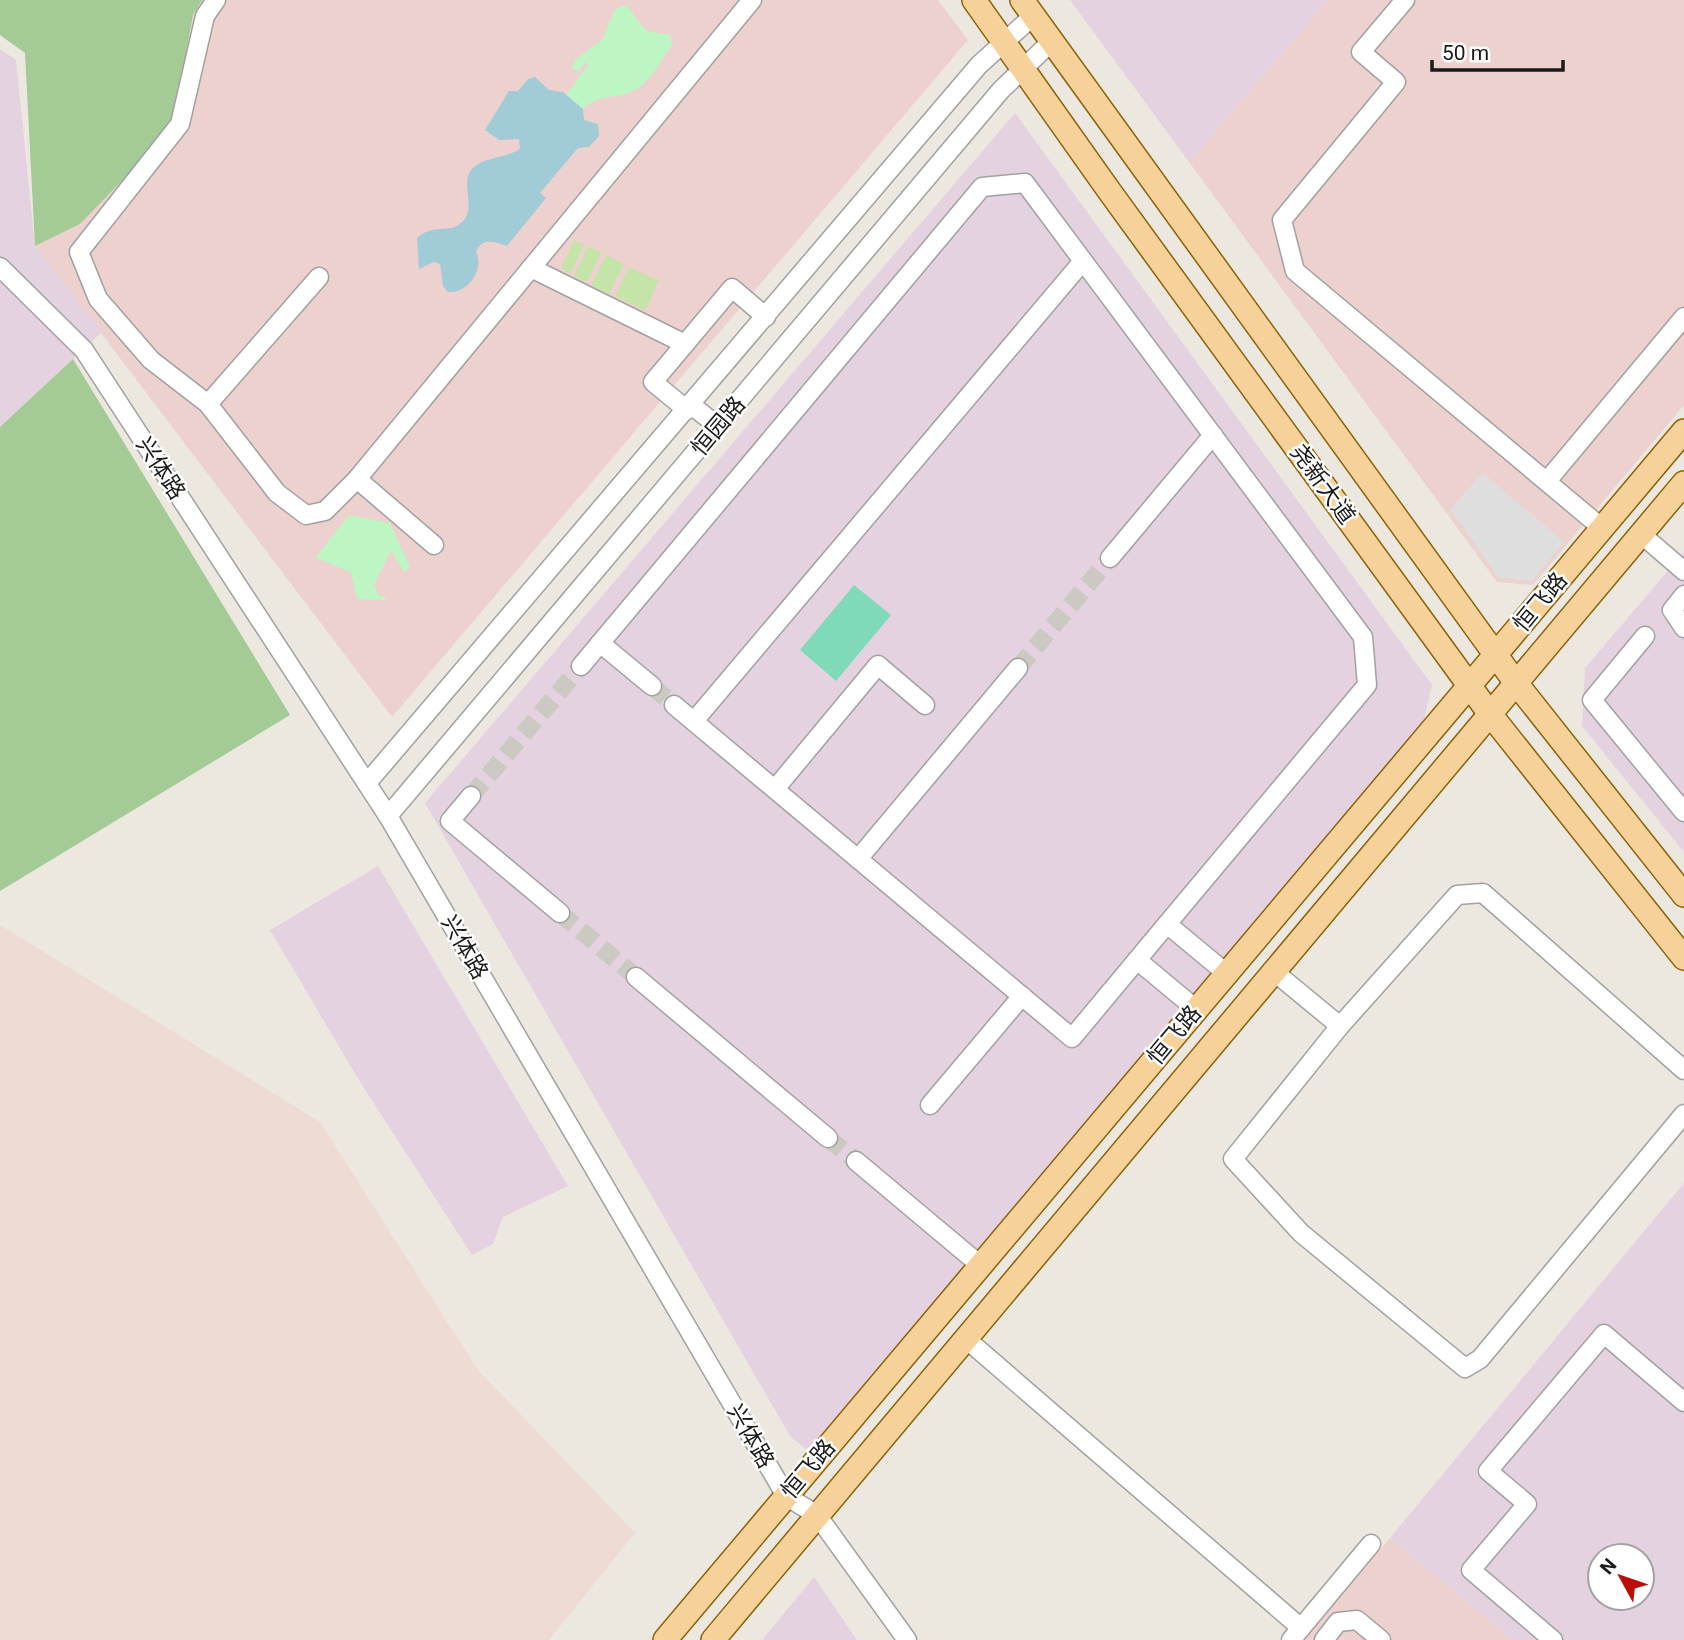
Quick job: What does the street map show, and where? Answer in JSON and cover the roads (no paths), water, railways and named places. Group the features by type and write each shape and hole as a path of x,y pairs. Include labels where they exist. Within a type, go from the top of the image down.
{"main road":[{"name":"尧新大道","path":"974,0 1490,714 1684,958"},
{"name":"尧新大道","path":"1028,8 1495,655 1684,895"},
{"name":"恒飞路","path":"665,1640 1684,431"},
{"name":"恒飞路","path":"713,1640 1272,970 1684,483"}],"street":[{"path":"216,0 205,16 180,124 79,252 98,299 151,360 208,404 277,493 306,515 325,511 357,480 752,0"},
{"path":"1403,1 1361,52 1396,82 1282,220 1295,271 1602,528"},
{"name":"恒园路","path":"367,783 979,65 1005,42 1028,8"},
{"name":"恒园路","path":"388,816 1001,90 1052,41"},
{"path":"581,666 982,187 1025,183 1363,637 1367,685 1072,1038 674,705"},
{"path":"694,721 1083,261"},
{"name":"兴体路","path":"0,267 84,350 388,816 786,1496 817,1515 907,1640"},
{"path":"531,268 685,344"},
{"path":"208,404 319,277"},
{"path":"718,426 653,382 732,288 766,317"},
{"path":"1547,481 1684,317"},
{"path":"1110,558 1213,435"},
{"path":"357,480 434,545"},
{"path":"1641,534 1684,571"},
{"path":"1684,595 1672,610 1684,628"},
{"path":"1645,636 1592,700 1684,812"},
{"path":"600,643 652,686"},
{"path":"775,789 878,665 925,705"},
{"path":"858,859 1018,668"},
{"path":"471,796 450,821 560,913"},
{"path":"1684,1070 1483,893 1457,895 1340,1026 1233,1159 1301,1233 1465,1368 1480,1359 1684,1114"},
{"path":"1167,924 1226,973"},
{"path":"1137,960 1196,1009"},
{"path":"1272,970 1340,1026"},
{"path":"636,977 828,1138"},
{"path":"930,1105 1022,996"},
{"path":"856,1161 980,1265"},
{"path":"1553,1640 1471,1570 1527,1504 1488,1471 1604,1334 1684,1402"},
{"path":"965,1338 1296,1634 1371,1544"},
{"path":"1324,1640 1338,1622 1357,1620 1381,1640"}],"water":[{"path":"535,77 549,90 563,92 583,109 584,120 598,124 599,136 589,147 578,148 540,193 546,198 507,246 489,242 482,244 476,252 478,266 473,279 462,289 448,292 443,286 440,264 434,262 419,269 417,238 423,233 451,228 461,223 468,210 469,173 484,161 520,149 519,139 499,140 485,130 509,91 518,91 528,79"}],"tunnel":[{"path":"1018,668 1110,558"},
{"path":"471,796 581,666"},
{"path":"652,686 674,705"},
{"path":"560,913 636,977"},
{"path":"828,1138 856,1161"}]}
